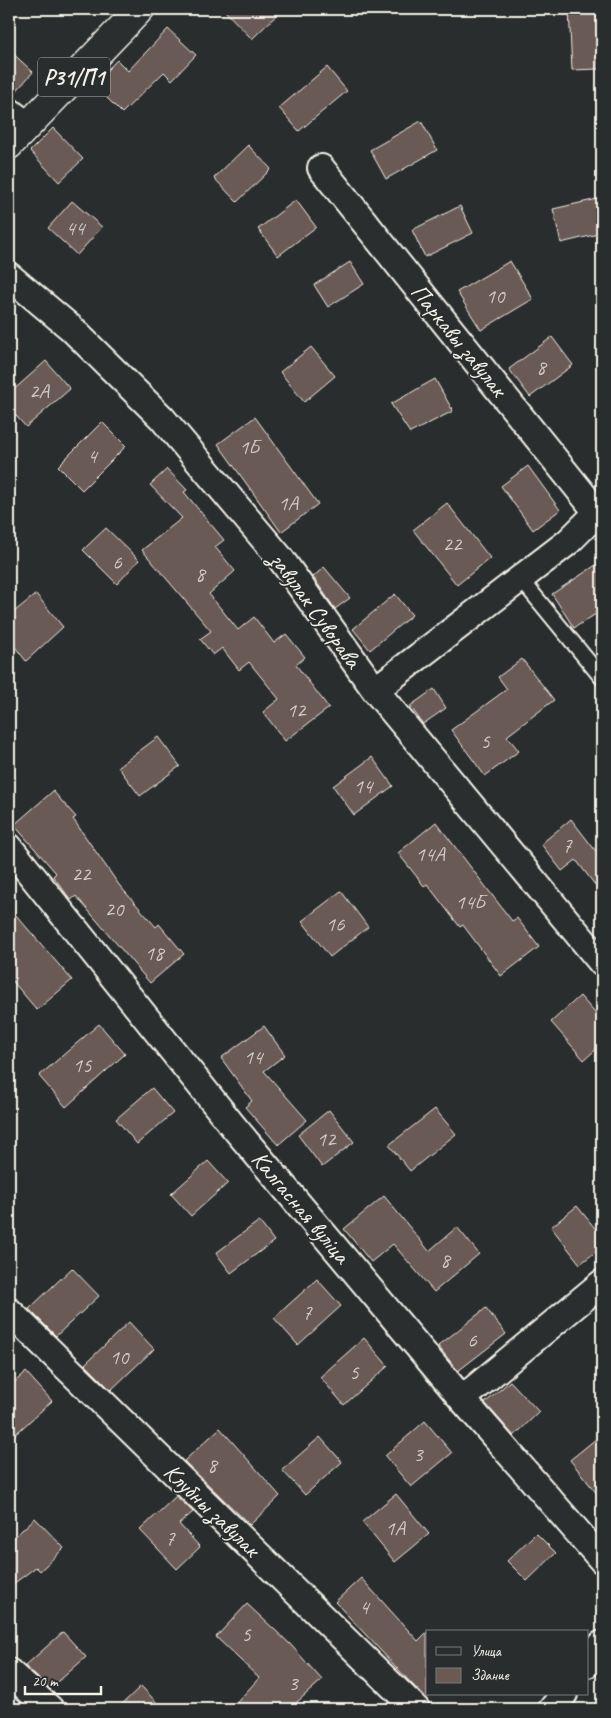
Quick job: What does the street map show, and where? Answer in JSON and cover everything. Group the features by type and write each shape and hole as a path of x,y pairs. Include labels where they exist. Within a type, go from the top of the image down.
{"main road":[{"name":"Р31/П1","path":"9,144 18,118 140,9"}],"street":[{"name":"Паркавы завулак","path":"322,168 600,510 568,542 374,690"},
{"name":"завулак Суворава","path":"9,276 71,328 162,418 281,559 374,690 602,963"},
{"name":"Калгасная вуліца","path":"9,847 233,1126 462,1399 602,1560"},
{"path":"462,1399 602,1283"},
{"name":"Клубны завулак","path":"9,1311 416,1709"},
{"path":"588,1663 602,1644"},
{"path":"9,1672 50,1709"},
{"path":"552,1709 562,1696"}],"lane":[{"path":"520,578 602,678"}],"building":[{"path":"223,9 283,9 252,39"},
{"path":"569,9 596,9 599,69 572,70"},
{"path":"168,29 196,55 172,80 164,72 122,113 93,84 117,60 128,71"},
{"path":"9,50 33,72 12,96 9,96"},
{"path":"327,67 347,91 299,131 279,108"},
{"path":"421,121 437,150 386,179 370,150"},
{"path":"53,128 83,159 59,182 30,151"},
{"path":"248,145 271,169 237,202 214,178"},
{"path":"602,198 602,233 561,243 553,209"},
{"path":"296,200 316,227 278,256 258,229"},
{"path":"72,201 102,227 77,255 48,228"},
{"path":"460,206 473,233 425,257 412,230"},
{"path":"510,261 533,299 481,330 457,292"},
{"path":"350,262 364,284 328,307 314,285"},
{"path":"552,337 573,365 530,397 509,369"},
{"path":"311,347 335,376 304,402 280,372"},
{"path":"46,361 70,389 26,427 9,408 9,394"},
{"path":"435,379 453,411 410,433 391,404"},
{"path":"255,417 318,504 281,532 218,444"},
{"path":"102,422 126,446 82,490 58,466"},
{"path":"528,466 560,510 533,530 501,486"},
{"path":"167,469 187,490 184,492 224,540 215,547 235,571 209,594 238,630 254,617 274,643 286,634 305,657 296,665 329,708 285,741 263,712 279,699 249,662 239,670 222,648 213,655 200,639 211,631 142,550 182,518 150,485"},
{"path":"447,503 490,558 457,585 413,530"},
{"path":"106,528 139,560 117,584 83,550"},
{"path":"602,561 602,610 574,628 552,594"},
{"path":"324,567 350,598 335,609 313,577"},
{"path":"36,594 63,627 26,661 9,639 9,616"},
{"path":"395,594 412,615 370,650 353,629"},
{"path":"522,659 554,700 507,736 519,751 485,776 451,730 507,689 498,677"},
{"path":"434,689 446,708 423,724 410,706"},
{"path":"158,737 180,766 140,796 118,767"},
{"path":"372,757 393,786 354,815 333,786"},
{"path":"53,791 76,817 73,819 119,885 156,927 159,924 184,954 150,983 76,896 71,900 53,876 56,873 14,825"},
{"path":"571,819 602,859 602,894 576,860 562,871 541,844"},
{"path":"436,822 512,921 517,918 539,947 501,976 463,925 460,927 427,884 424,886 398,853"},
{"path":"341,891 368,927 330,957 302,921"},
{"path":"9,907 72,980 37,1010 9,977"},
{"path":"580,996 602,1021 602,1044 584,1060 551,1022"},
{"path":"99,1024 125,1054 66,1107 39,1076"},
{"path":"264,1026 285,1055 264,1071 307,1120 278,1145 245,1107 252,1101 221,1058"},
{"path":"152,1088 173,1113 137,1144 116,1119"},
{"path":"435,1109 456,1134 410,1171 389,1145"},
{"path":"329,1110 354,1142 322,1167 298,1135"},
{"path":"208,1161 228,1183 191,1216 171,1194"},
{"path":"384,1196 429,1251 457,1227 479,1254 434,1292 393,1244 371,1262 344,1229"},
{"path":"577,1206 602,1237 602,1247 580,1264 551,1227"},
{"path":"259,1221 274,1241 231,1273 216,1253"},
{"path":"72,1268 99,1296 56,1336 29,1309"},
{"path":"317,1279 341,1306 298,1345 274,1318"},
{"path":"486,1308 506,1334 458,1371 438,1346"},
{"path":"129,1322 154,1349 111,1390 85,1364"},
{"path":"364,1338 388,1366 344,1405 320,1377"},
{"path":"26,1372 52,1401 9,1440 9,1387"},
{"path":"510,1381 539,1412 514,1436 485,1403"},
{"path":"425,1421 452,1453 411,1487 385,1456"},
{"path":"220,1428 280,1496 250,1525 184,1461"},
{"path":"602,1434 602,1500 570,1460"},
{"path":"320,1437 342,1462 305,1495 282,1470"},
{"path":"396,1494 429,1534 395,1562 362,1522"},
{"path":"176,1496 193,1512 179,1524 200,1547 177,1569 140,1530"},
{"path":"35,1518 64,1548 40,1571 36,1567 9,1587 9,1542"},
{"path":"536,1533 556,1553 527,1581 507,1561"},
{"path":"361,1578 418,1641 426,1633 427,1700 335,1602"},
{"path":"247,1604 290,1644 322,1680 289,1709 231,1709 259,1678 216,1637"},
{"path":"63,1632 86,1657 50,1689 25,1666"},
{"path":"141,1686 163,1709 117,1709"}]}
